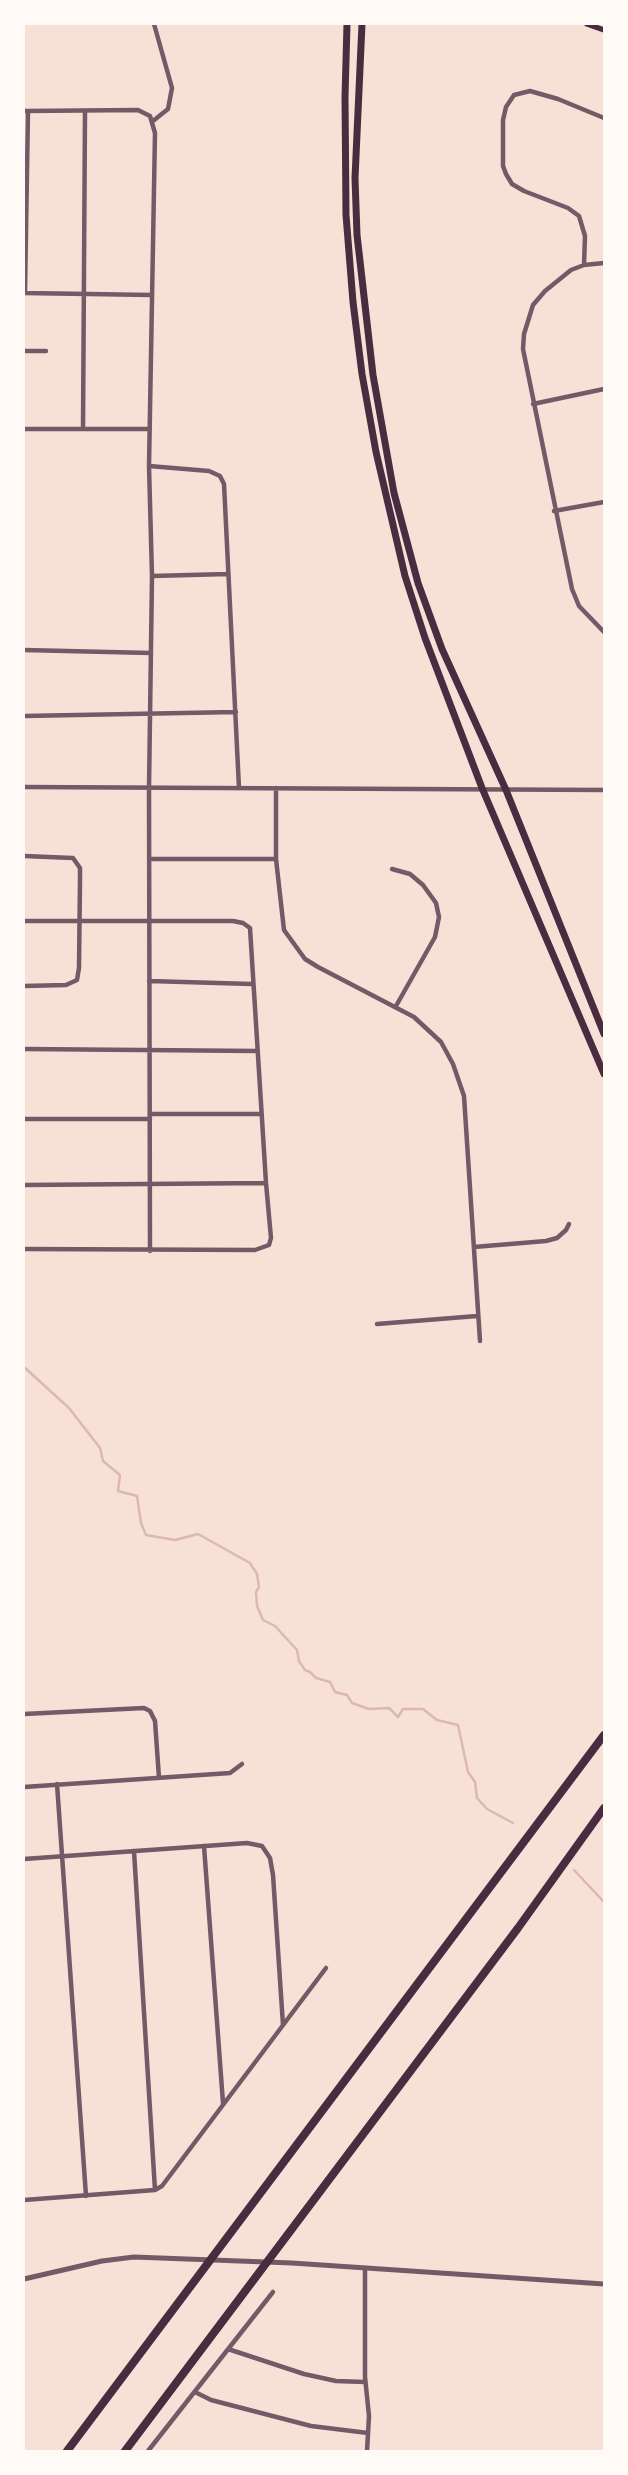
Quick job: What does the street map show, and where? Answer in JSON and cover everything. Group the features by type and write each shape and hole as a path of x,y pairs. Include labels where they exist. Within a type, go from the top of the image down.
{"highway":[{"path":"67,2451 604,1735"},
{"path":"124,2451 518,1928 604,1808"}],"main road":[{"path":"347,24 345,97 346,215 362,374 376,452 405,576 425,638 482,788 604,1074"},
{"path":"362,24 355,178 357,235 372,375 385,451 418,584 442,649 506,790 604,1034"},
{"path":"587,24 604,30"}],"street":[{"path":"153,121 168,109 172,88 154,24"},
{"path":"584,265 584,236 579,216 568,208 524,192 512,184 506,174 504,166 503,120 510,100 517,93 525,91 538,92 604,118"},
{"path":"150,1250 149,715 152,576 149,466 155,133 153,121 146,112 131,110 26,111 24,293 152,295"},
{"path":"83,429 85,111"},
{"path":"604,263 584,265 559,278 532,305 523,349 554,511 572,589 579,606 604,632"},
{"path":"24,351 46,350"},
{"path":"533,404 604,389"},
{"path":"24,429 150,429"},
{"path":"149,466 209,471 216,473 222,479 239,788"},
{"path":"554,511 604,502"},
{"path":"152,576 228,574"},
{"path":"24,650 151,653"},
{"path":"24,716 236,712"},
{"path":"24,787 604,790"},
{"path":"276,788 276,859 284,930 294,946 305,959 318,968 396,1006 414,1017 441,1042 453,1064 464,1096 480,1341"},
{"path":"24,856 65,856 77,861 80,880 79,968 77,980 66,985 24,986"},
{"path":"149,860 276,859"},
{"path":"392,869 410,874 423,885 436,903 439,917 435,937 396,1006"},
{"path":"24,921 149,922 215,920 238,921 246,925 251,933 252,984 271,1238 268,1246 265,1248 150,1250 24,1249"},
{"path":"150,981 252,984"},
{"path":"24,1049 258,1051"},
{"path":"24,1119 261,1114"},
{"path":"24,1184 150,1185 266,1183"},
{"path":"474,1247 546,1241 557,1238 566,1230 569,1224"},
{"path":"377,1324 477,1316"},
{"path":"24,1714 137,1708 150,1712 155,1721 159,1778"},
{"path":"24,1787 230,1773 242,1764"},
{"path":"57,1784 86,2196"},
{"path":"24,1859 257,1844 266,1850 270,1858 283,2025"},
{"path":"204,1846 224,2103"},
{"path":"134,1851 155,2190"},
{"path":"24,2200 155,2190 171,2175 326,1968"},
{"path":"24,2279 102,2261 134,2257 292,2263 604,2284"},
{"path":"365,2268 365,2382 369,2409 367,2451"},
{"path":"148,2451 273,2292"},
{"path":"228,2349 304,2374 336,2382 365,2382"},
{"path":"195,2392 210,2400 311,2426 368,2433"}],"waterway":[{"path":"24,1367 69,1408 100,1448 103,1461 120,1475 118,1491 137,1496 141,1523 146,1535 175,1540 198,1534 250,1563 257,1574 259,1587 256,1592 257,1606 263,1620 275,1626 297,1650 299,1661 305,1670 316,1678 330,1682 335,1692 347,1695 352,1703 369,1709 389,1708 398,1717 403,1709 423,1709 437,1720 458,1725 468,1772 475,1782 477,1798 487,1809 513,1823"},
{"path":"574,1870 604,1902"}]}
